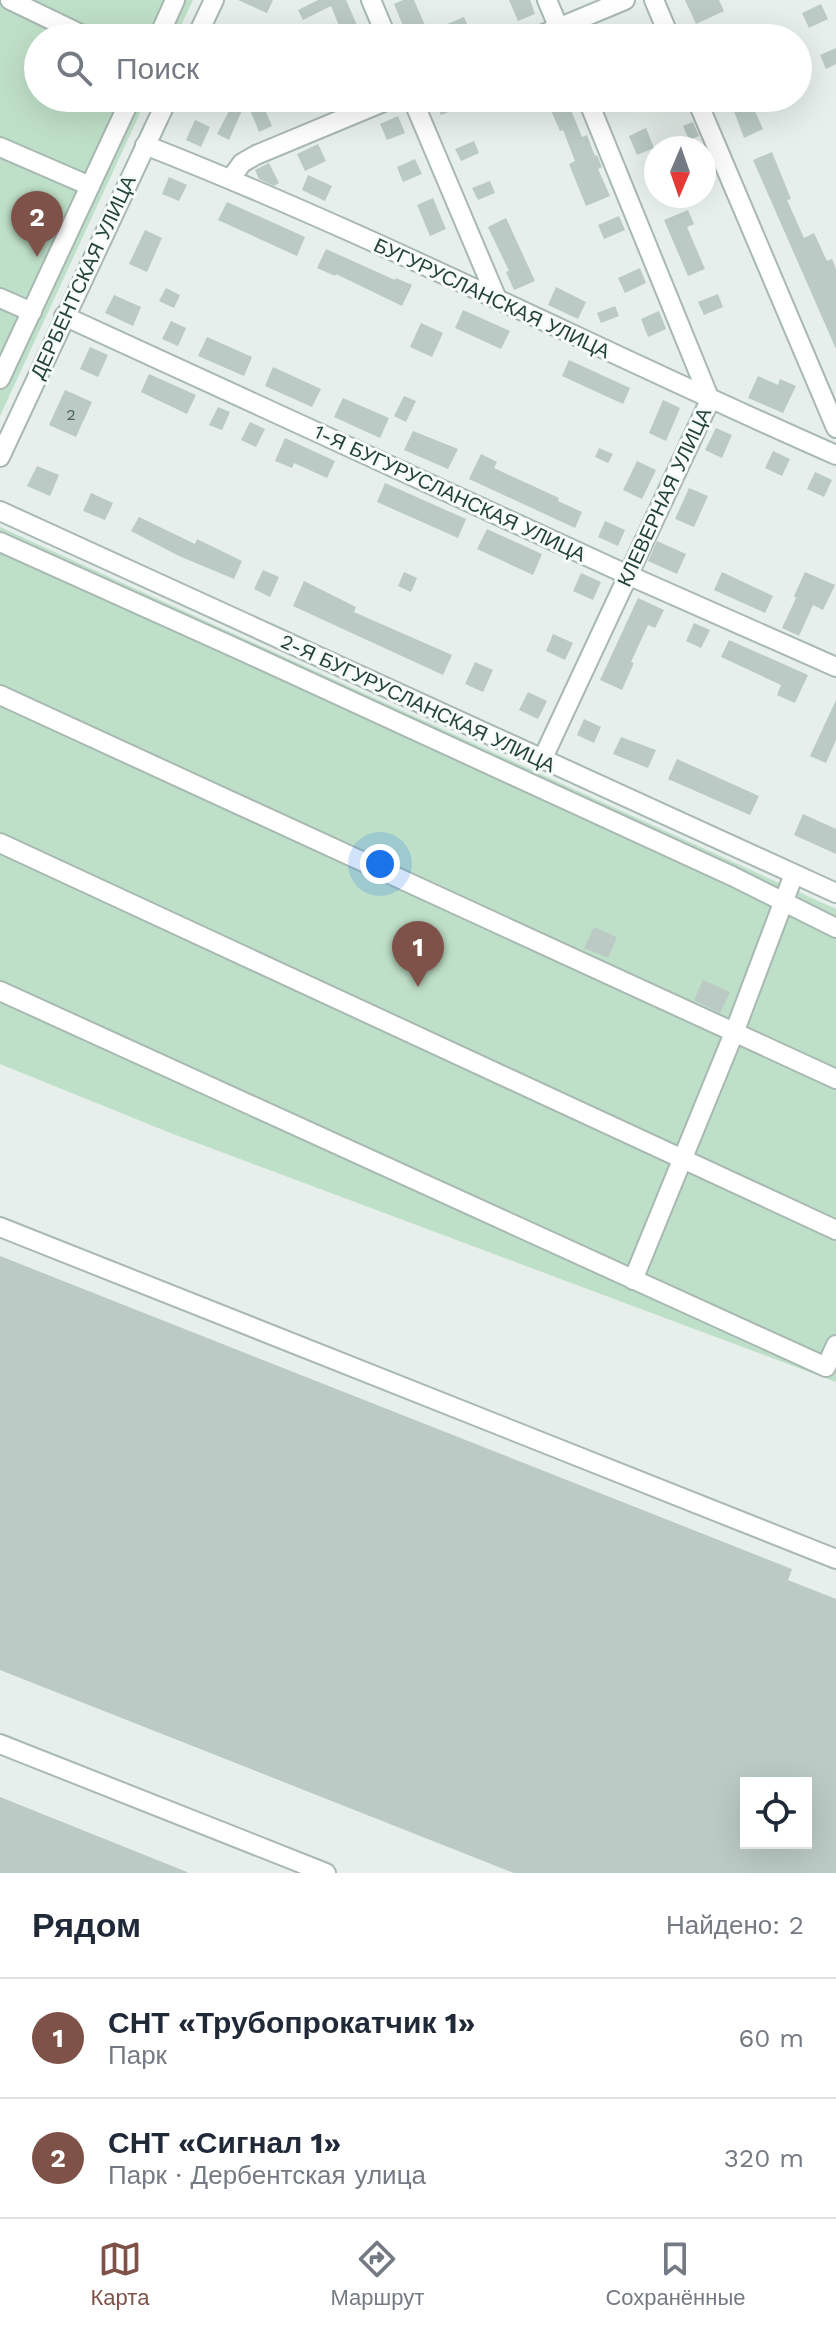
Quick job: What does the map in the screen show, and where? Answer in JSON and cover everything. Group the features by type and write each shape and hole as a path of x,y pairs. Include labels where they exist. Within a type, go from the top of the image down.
{"street":[{"path":"10,0 60,24"},
{"path":"164,24 175,0"},
{"path":"203,24 214,0"},
{"path":"371,0 381,24"},
{"path":"547,0 557,24"},
{"path":"578,24 625,0"},
{"path":"654,0 664,24"},
{"path":"0,379 124,112"},
{"name":"ДЕРБЕНТСКАЯ УЛИЦА","path":"0,457 161,112"},
{"path":"231,178 242,163 256,155 359,112"},
{"path":"418,112 497,299"},
{"name":"КЛЕВЕРНАЯ УЛИЦА","path":"542,760 710,400 593,112"},
{"path":"702,112 836,428"},
{"name":"БУГУРУСЛАНСКАЯ УЛИЦА","path":"145,145 231,178 710,400 836,455"},
{"path":"0,147 90,186"},
{"path":"0,298 32,312"},
{"name":"1-Я БУГУРУСЛАНСКАЯ УЛИЦА","path":"64,316 836,667"},
{"name":"2-Я БУГУРУСЛАНСКАЯ УЛИЦА","path":"0,511 836,893"},
{"path":"0,542 240,650 836,928"},
{"path":"0,695 836,1079"},
{"path":"0,843 836,1230"},
{"path":"633,1280 684,1160 794,874"},
{"path":"0,991 826,1367 836,1345"},
{"path":"0,1227 836,1559"},
{"path":"0,1744 326,1873"}],"green space":[{"path":"0,0 193,0 182,24 24,24 24,112 141,112 0,416"},
{"path":"0,527 836,909 836,1382 173,1134 0,1064"}],"building":[{"path":"238,0 273,0 267,13"},
{"path":"318,0 346,0 356,24 338,24 331,6 303,20 298,10"},
{"path":"414,0 424,24 402,24 394,4"},
{"path":"509,0 530,0 535,14 518,21"},
{"path":"685,0 719,0 724,11 696,24"},
{"path":"821,4 828,19 812,27 802,13"},
{"path":"464,17 467,24 447,24"},
{"path":"836,48 836,64 826,69 820,55"},
{"path":"228,112 241,112 229,140 217,134"},
{"path":"251,112 266,112 272,126 259,132"},
{"path":"552,112 572,112 582,137 587,135 597,155 602,167 598,169 610,196 586,206 569,164 575,161 563,130 560,131"},
{"path":"734,112 755,112 763,129 744,138"},
{"path":"398,116 405,133 387,140 380,124"},
{"path":"195,120 210,127 201,147 186,140"},
{"path":"693,122 699,136 687,136 683,126"},
{"path":"646,128 649,136 644,136 644,152 637,155 629,136"},
{"path":"474,141 479,153 461,161 455,149"},
{"path":"318,144 326,161 305,171 297,154"},
{"path":"772,152 791,199 787,200 804,238 814,233 827,261 832,259 836,269 836,349 753,160"},
{"path":"415,159 422,174 403,182 397,167"},
{"path":"269,163 279,183 274,186 259,179 255,170"},
{"path":"308,175 332,186 325,201 302,190"},
{"path":"169,177 187,185 179,201 162,194"},
{"path":"490,181 495,193 478,200 472,188"},
{"path":"433,198 446,229 430,236 417,205"},
{"path":"227,202 305,237 297,256 218,220"},
{"path":"688,210 694,224 687,227 705,269 688,276 664,220"},
{"path":"619,216 625,230 604,239 598,225"},
{"path":"506,218 535,281 514,290 506,272 509,271 488,227"},
{"path":"145,230 162,238 147,272 129,264"},
{"path":"326,249 412,285 402,306 317,268"},
{"path":"640,268 646,283 625,293 618,278"},
{"path":"556,287 586,302 578,319 548,305"},
{"path":"166,288 180,295 174,308 159,301"},
{"path":"718,294 723,307 704,315 698,302"},
{"path":"114,295 141,307 133,326 105,313"},
{"path":"615,306 619,316 601,323 597,313"},
{"path":"463,310 510,331 501,349 455,328"},
{"path":"659,311 666,329 648,337 641,319"},
{"path":"171,321 186,328 178,346 162,339"},
{"path":"421,323 443,333 432,357 410,347"},
{"path":"207,337 252,357 244,376 198,356"},
{"path":"90,347 108,355 98,377 80,369"},
{"path":"569,360 630,388 623,404 562,376"},
{"path":"273,367 321,389 312,407 265,386"},
{"path":"149,374 196,395 187,414 141,392"},
{"path":"758,376 778,385 780,379 796,386 783,413 748,398"},
{"path":"65,390 92,402 76,437 49,425"},
{"path":"404,396 416,401 406,422 394,416"},
{"path":"343,398 389,418 380,438 334,417"},
{"path":"663,400 680,408 666,441 649,433"},
{"path":"218,407 230,412 222,430 209,425"},
{"path":"250,422 265,429 256,447 241,440"},
{"path":"716,428 732,435 722,458 705,450"},
{"path":"413,431 458,449 448,469 404,450"},
{"path":"285,438 335,461 327,478 294,463 292,468 275,461"},
{"path":"599,448 613,454 608,463 595,457"},
{"path":"773,451 790,459 782,476 765,468"},
{"path":"481,454 497,462 494,468 582,512 575,528 469,479"},
{"path":"637,461 656,470 642,499 623,490"},
{"path":"37,466 59,475 50,496 27,486"},
{"path":"815,472 832,480 824,497 807,489"},
{"path":"385,483 466,519 458,538 377,502"},
{"path":"689,488 708,496 694,527 675,519"},
{"path":"91,493 113,503 105,520 83,511"},
{"path":"139,517 195,544 197,539 242,561 234,579 131,531"},
{"path":"605,521 625,530 618,546 598,537"},
{"path":"487,529 542,554 533,575 477,549"},
{"path":"657,541 686,554 677,574 648,561"},
{"path":"263,570 279,577 270,597 254,589"},
{"path":"404,572 417,578 411,592 398,586"},
{"path":"722,572 773,596 765,613 714,590"},
{"path":"805,572 835,585 823,610 813,605 799,636 782,628"},
{"path":"581,573 601,582 593,600 573,591"},
{"path":"304,581 356,607 354,612 452,655 443,675 293,606"},
{"path":"638,598 664,610 655,628 648,625 622,690 600,680"},
{"path":"694,623 710,630 701,648 686,641"},
{"path":"553,634 573,643 565,660 546,651"},
{"path":"729,640 808,675 795,703 777,695 781,685 721,657"},
{"path":"475,662 493,670 483,692 465,684"},
{"path":"528,692 547,701 538,719 519,710"},
{"path":"836,700 836,740 826,763 810,756"},
{"path":"584,719 601,727 594,743 577,735"},
{"path":"621,737 656,750 648,768 613,754"},
{"path":"677,759 759,796 750,815 668,779"},
{"path":"803,814 836,829 836,854 794,835"},
{"path":"594,927 617,937 608,958 584,948"},
{"path":"703,980 730,992 720,1013 694,1000"},
{"path":"0,1256 792,1569 788,1580 836,1599 836,1873 514,1873 0,1670"},
{"path":"0,1797 187,1872 187,1873 0,1873"}],"place":[{"name":"СНТ «Сигнал 1»","path":"37,257"},
{"name":"СНТ «Трубопрокатчик 1»","path":"418,987"}]}
